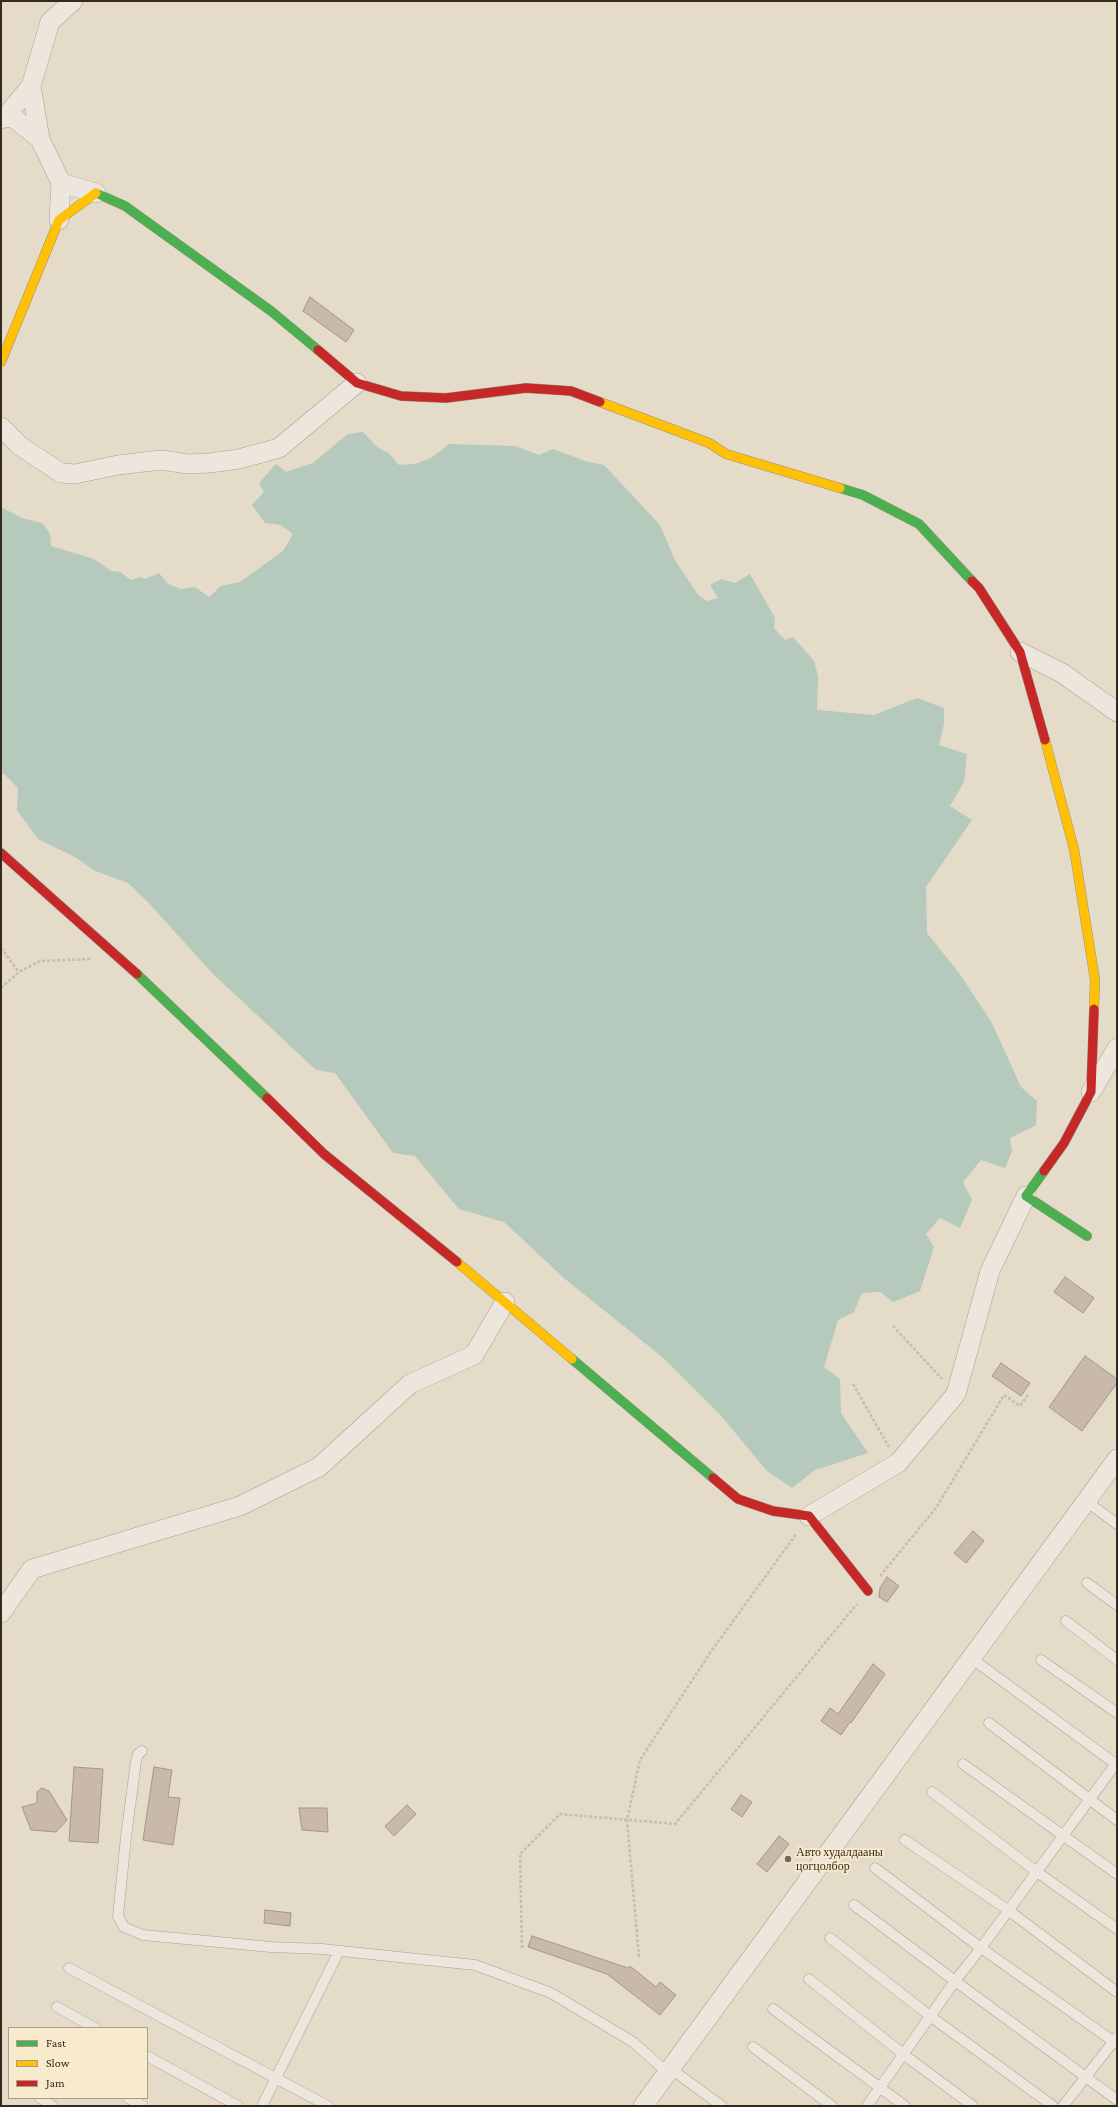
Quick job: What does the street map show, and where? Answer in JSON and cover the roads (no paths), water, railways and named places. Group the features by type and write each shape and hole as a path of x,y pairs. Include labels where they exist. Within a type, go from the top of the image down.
{"street":[{"path":"3,118 31,86 50,22 73,1"},
{"path":"1,362 59,220 61,183 40,139 31,86"},
{"path":"3,118 14,118 40,139"},
{"path":"61,183 96,193 125,206 271,311 357,384 401,396 446,398 526,388 571,391 709,443 726,454 863,495 919,524 979,588 1020,652 1052,764 1075,857 1095,980 1091,1092"},
{"path":"59,220 96,193"},
{"path":"1,427 20,446 61,473 75,474 118,465 161,460 188,464 210,463 239,459 279,448 357,384"},
{"path":"1020,652 1062,673 1117,712"},
{"path":"1,853 156,991 324,1154 505,1302 738,1499 773,1511 809,1516 898,1463 956,1394 990,1270 1026,1196 1064,1143 1091,1092 1117,1048"},
{"path":"1026,1196 1087,1236"},
{"path":"1,1613 32,1569 240,1506 319,1467 410,1384 474,1356 505,1302"},
{"path":"643,2106 1117,1459"},
{"path":"809,1516 868,1591"}],"lane":[{"path":"1086,1501 1117,1524"},
{"path":"1087,1583 1117,1605"},
{"path":"1066,1621 1117,1660"},
{"path":"867,2106 930,2016 982,1948 1008,1910 1117,1763 971,1658"},
{"path":"1041,1660 1117,1714"},
{"path":"989,1723 1117,1820"},
{"path":"142,1752 138,1754 136,1761 126,1838 118,1916 124,1927 143,1935 271,1947 339,1951 475,1965 551,1993 633,2042 669,2071 722,2106"},
{"path":"963,1764 1117,1874"},
{"path":"932,1792 1037,1872 1117,1929"},
{"path":"905,1840 1008,1910 1117,1992"},
{"path":"875,1868 982,1948 1116,2041 1085,2077 1063,2106"},
{"path":"854,1905 955,1982 1117,2100"},
{"path":"830,1938 930,2016 1053,2106"},
{"path":"262,2106 339,1951"},
{"path":"69,1968 328,2106"},
{"path":"808,1979 903,2054 974,2106"},
{"path":"57,2007 93,2027"},
{"path":"773,2009 905,2106"},
{"path":"753,2047 832,2106"},
{"path":"148,2057 238,2106"},
{"path":"42,2099 53,2106"},
{"path":"130,2099 143,2106"}],"place":[{"name":"Авто худалдааны цогцолбор","path":"788,1859"}]}
